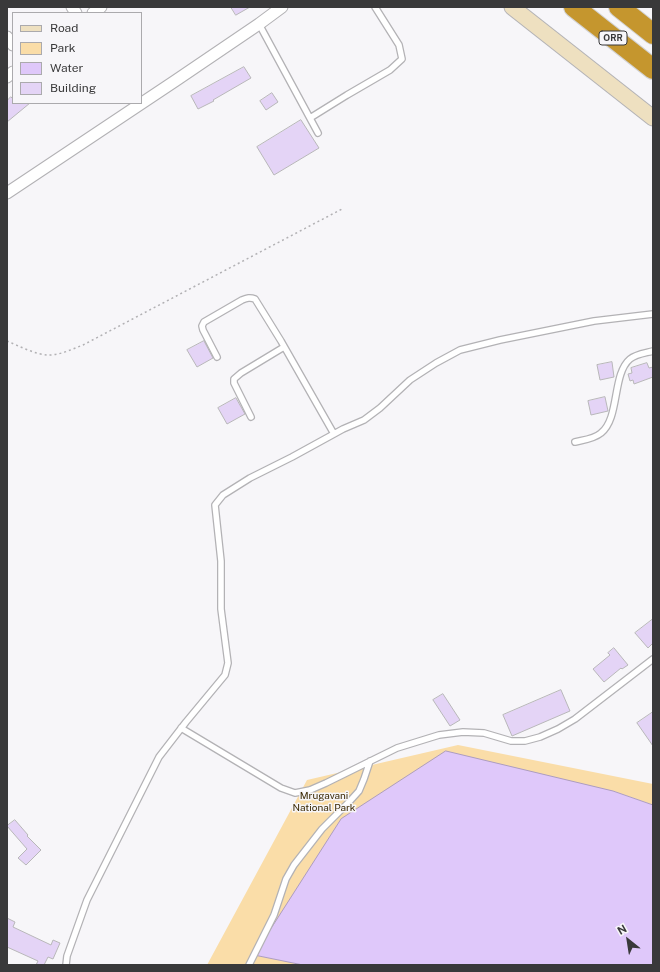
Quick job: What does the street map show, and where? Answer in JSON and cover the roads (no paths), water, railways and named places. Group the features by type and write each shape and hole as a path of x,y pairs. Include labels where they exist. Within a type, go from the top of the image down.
{"highway":[{"name":"ORR","path":"574,7 653,69"},
{"name":"ORR","path":"619,7 653,34"}],"main road":[{"path":"512,7 653,118"}],"street":[{"path":"142,102 282,7"},
{"path":"7,193 140,104"}],"lane":[{"path":"310,118 390,70 402,59 399,45 375,7"},
{"path":"259,24 318,133"},
{"path":"217,357 203,330 202,326 204,322 247,298 251,297 255,299 334,434"},
{"path":"66,965 67,956 87,900 160,757 181,728 225,675 228,663 221,609 221,561 215,505 223,495 250,478 343,429 364,420 380,408 410,380 436,363 460,350 500,340 594,321 653,314"},
{"path":"251,417 234,383 234,379 240,373 284,347"},
{"path":"575,442 595,437 602,433 610,420 622,369 630,359 637,355 653,351"},
{"path":"181,728 281,788 295,793 310,790 326,783 397,748 439,735 463,732 484,733 511,741 525,741 540,737 558,729 574,719 653,659"},
{"path":"249,965 274,915 288,874 322,829 359,790 370,761"}],"water":[{"path":"446,751 613,791 653,805 653,965 303,965 254,955 341,819"}],"park label":[{"name":"Mrugavani National Park","path":"324,802"}]}
